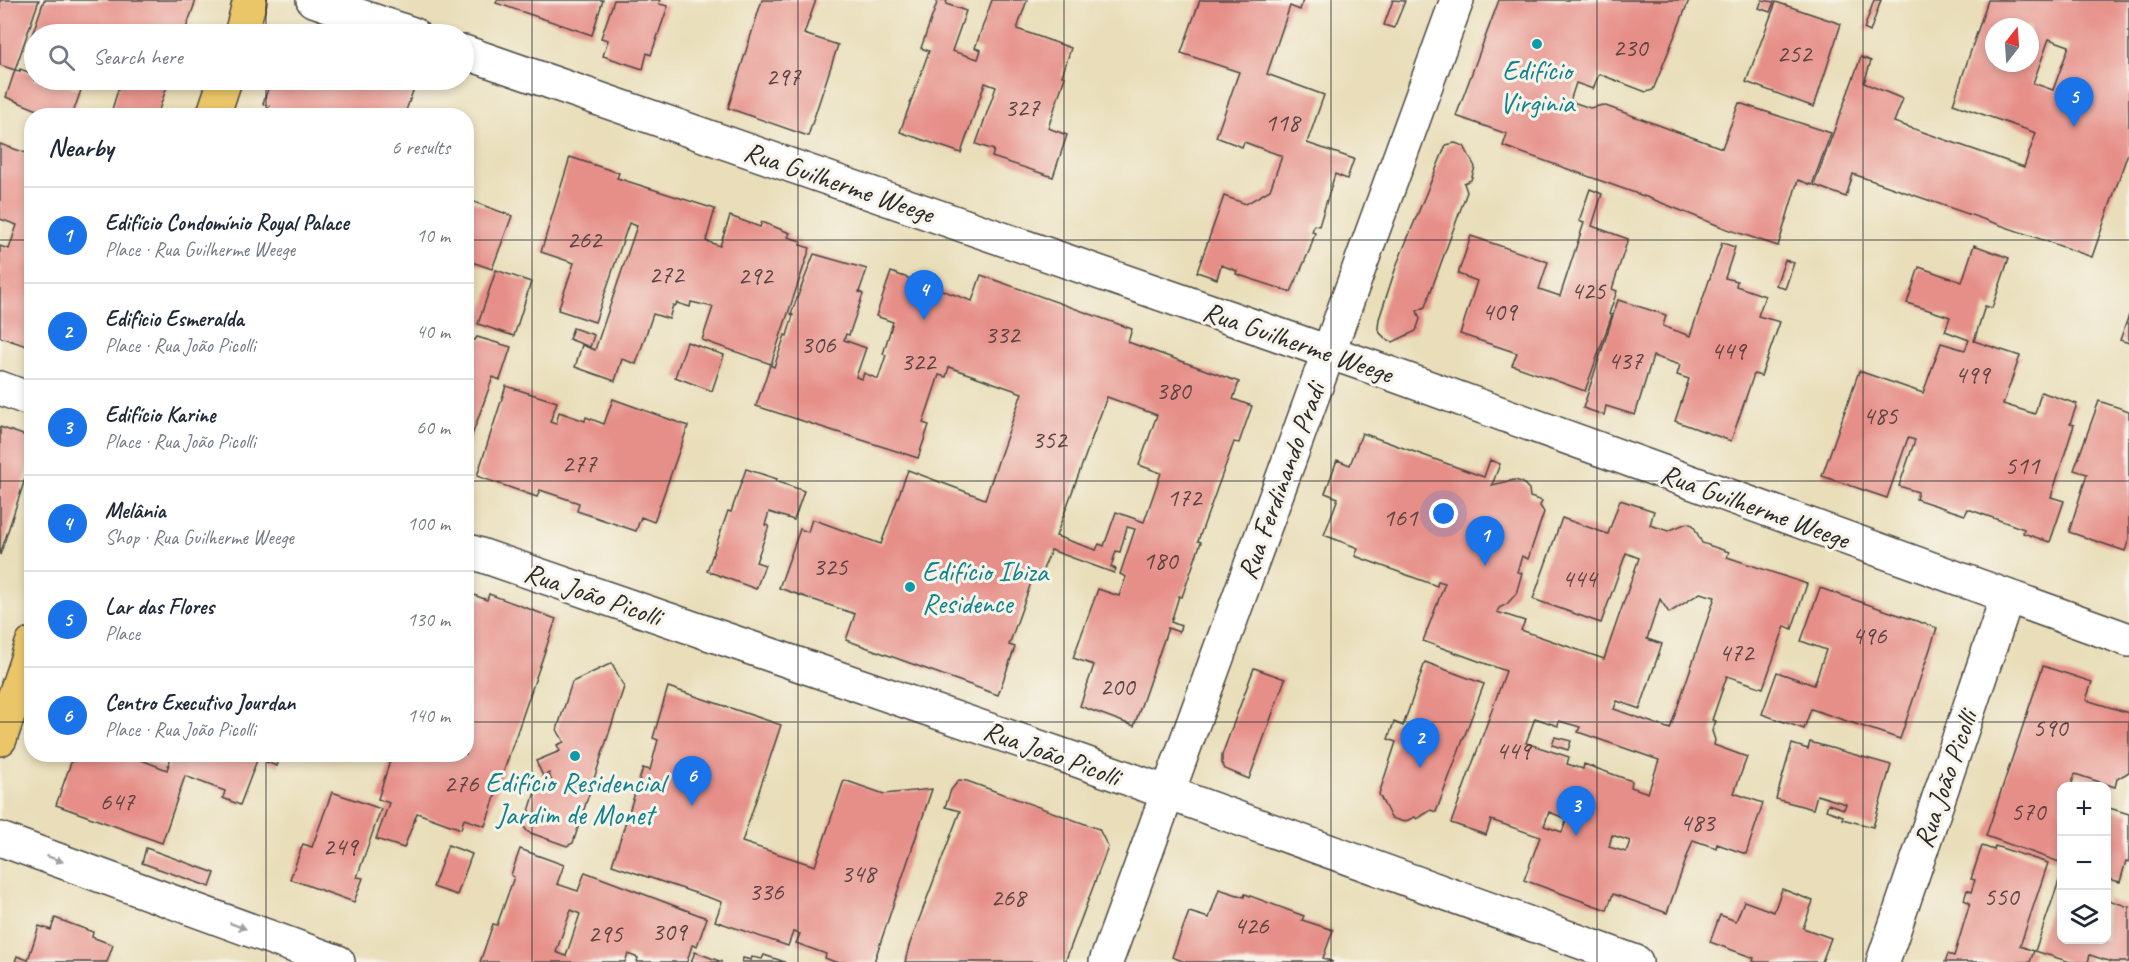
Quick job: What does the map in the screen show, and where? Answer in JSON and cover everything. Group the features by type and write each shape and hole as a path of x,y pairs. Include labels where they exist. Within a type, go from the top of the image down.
{"main road":[{"path":"244,24 250,0"},
{"path":"216,108 222,90"},
{"path":"0,739 24,668"}],"street":[{"path":"313,0 384,24"},
{"name":"Rua Ferdinando Pradi","path":"1106,962 1457,0"},
{"name":"Rua Guilherme Weege","path":"474,55 1328,352 2129,640"},
{"path":"0,388 24,396"},
{"name":"Rua João Picolli","path":"474,553 1071,758 1636,962"},
{"name":"Rua João Picolli","path":"1883,962 2007,597"},
{"path":"0,839 338,962"}],"building":[{"path":"0,0 39,0 31,24 24,24 24,44 15,70 0,65"},
{"path":"44,0 196,0 188,24 36,24"},
{"path":"497,0 603,0 592,35 496,3"},
{"path":"614,0 660,0 659,4 668,6 651,55 647,53 643,69 603,56 608,40 601,38"},
{"path":"762,0 816,0 804,34 838,45 808,136 728,108"},
{"path":"938,0 947,0 946,4 966,11 952,51 978,59 981,50 975,48 992,0 1027,0 1017,29 1071,48 1062,76 1065,77 1048,128 1067,135 1053,177 992,157 994,150 976,144 996,87 985,83 961,153 900,132 929,51 921,48"},
{"path":"1200,0 1303,0 1300,10 1290,6 1267,74 1324,95 1307,143 1354,159 1347,179 1335,174 1319,226 1314,225 1312,232 1315,233 1310,249 1291,292 1236,274 1237,271 1221,265 1217,279 1197,272 1224,196 1246,204 1270,190 1282,156 1244,142 1242,147 1216,137 1239,72 1181,53"},
{"path":"1393,0 1405,1 1394,28 1384,25"},
{"path":"1499,0 1689,0 1653,90 1646,92 1599,74 1593,89 1576,83 1570,101 1590,108 1603,105 1722,148 1739,103 1831,133 1812,185 1798,180 1778,246 1503,146 1507,134 1456,116"},
{"path":"1762,0 1774,2 1770,12 1759,8"},
{"path":"1874,0 1881,0 1870,32 1864,29"},
{"path":"1988,0 2129,0 2129,150 2092,257 1853,174 1846,197 1814,185 1861,57 1871,61 1864,83 1903,99 1894,122 2024,167 2036,133 1953,104"},
{"path":"1776,2 1841,24 1814,107 1746,82"},
{"path":"20,69 24,70 24,90 81,90 75,108 33,108 6,97 15,70 20,71"},
{"path":"118,90 166,90 160,108 112,108"},
{"path":"268,90 413,90 407,108 268,108 269,106 263,104"},
{"path":"1455,143 1464,146 1475,167 1471,180 1464,183 1467,192 1425,307 1417,311 1420,319 1416,331 1393,342 1380,333 1379,319 1397,264 1446,145"},
{"path":"0,144 24,152 24,345 0,337 0,246 9,249 17,225 0,219"},
{"path":"570,157 619,173 617,178 715,209 706,241 720,246 730,216 760,227 762,222 790,233 788,237 801,241 800,245 810,248 771,364 702,340 713,307 691,302 690,307 677,303 673,305 669,319 653,314 636,364 622,359 615,381 575,367 582,345 595,350 637,226 629,223 595,322 558,310 574,263 541,252"},
{"path":"1590,189 1602,194 1592,226 1628,239 1612,289 1617,291 1609,314 1612,315 1585,391 1512,365 1517,353 1460,334 1477,281 1458,274 1471,236 1548,262 1539,289 1560,296 1584,223 1579,221"},
{"path":"474,202 512,216 492,269 474,263"},
{"path":"1722,243 1735,247 1725,278 1737,281 1736,286 1765,296 1758,316 1780,322 1761,376 1754,374 1731,441 1675,421 1689,379 1677,375 1680,365 1653,356 1635,415 1606,406 1604,415 1583,408 1618,300 1666,315 1663,326 1690,336"},
{"path":"1974,245 2009,258 1992,308 1985,306 1974,341 2020,356 2003,404 2035,414 2041,392 2077,404 2070,424 2074,425 2051,497 2064,501 2050,542 2023,533 2024,529 1968,509 1965,515 1916,499 1918,492 1899,486 1915,440 1908,438 1887,498 1822,476 1859,371 1923,393 1941,343 1965,350 1969,340 1945,331 1950,317 1907,303 1919,267 1962,282"},
{"path":"814,254 867,269 859,292 863,294 849,335 846,334 844,340 866,348 856,377 862,379 864,373 878,379 893,322 876,316 891,272 972,301 981,275 1132,329 1128,342 1239,382 1233,399 1252,406 1239,443 1234,442 1198,541 1201,542 1182,597 1179,596 1171,622 1181,626 1179,632 1168,628 1134,726 1080,706 1094,665 1073,658 1098,589 1119,596 1126,577 1120,574 1135,529 1127,527 1120,552 1116,551 1111,567 1116,569 1114,573 1051,550 1038,582 1032,580 1009,645 1015,647 998,695 846,640 855,614 779,588 800,529 808,532 812,519 881,544 908,470 985,499 1022,393 949,367 946,377 939,375 923,423 929,425 918,458 756,406 770,365 774,367 785,335 787,336 793,315 791,314","holes":["1107,397 1157,415 1139,465 1161,473 1144,522 1116,512 1104,546 1099,544 1096,550 1056,536"]},
{"path":"1785,260 1794,263 1785,289 1776,285"},
{"path":"496,270 531,282 514,336 478,324"},
{"path":"2129,315 2129,343 2120,340"},
{"path":"573,328 594,335 590,347 569,339"},
{"path":"477,337 511,347 500,380 493,377 474,430 474,340"},
{"path":"687,342 724,355 712,391 675,377"},
{"path":"506,386 557,402 550,422 556,424 559,412 585,421 586,417 604,424 613,399 688,426 654,522 641,517 636,531 577,511 579,503 540,490 537,497 477,476"},
{"path":"2099,401 2129,411 2129,539 2125,551 2069,532 2087,474 2074,470"},
{"path":"0,427 24,435 24,482 0,555"},
{"path":"1362,433 1484,477 1490,460 1500,464 1492,485 1514,480 1522,482 1529,489 1530,497 1542,501 1540,506 1544,512 1528,559 1522,556 1517,572 1522,573 1516,594 1497,612 1525,621 1521,630 1604,659 1639,558 1626,553 1601,623 1533,599 1562,518 1608,534 1620,500 1654,511 1650,525 1668,531 1687,523 1693,525 1702,543 1729,552 1727,557 1807,584 1792,629 1785,626 1763,688 1727,676 1712,720 1716,721 1712,731 1714,745 1747,757 1734,793 1763,803 1746,854 1717,844 1716,848 1693,840 1667,913 1613,894 1607,910 1524,880 1540,837 1491,820 1486,835 1451,823 1506,671 1423,641 1445,583 1438,581 1437,586 1355,556 1358,548 1324,535 1338,498 1325,493 1337,460 1350,465","holes":["1700,593 1715,597 1670,729 1614,709 1617,701 1640,709 1662,644 1647,639 1660,599 1669,613","1535,718 1558,726 1559,721 1580,727 1578,732 1659,760 1648,793 1631,787 1632,781 1584,764 1583,769 1567,764 1569,757 1526,743","1549,812 1567,819 1562,832 1544,826","1612,835 1630,841 1626,852 1609,847"]},
{"path":"746,469 804,491 794,520 769,512 765,525 769,526 756,562 765,565 756,589 707,571 728,511 731,512"},
{"path":"1820,588 1937,628 1900,739 1811,709 1804,729 1762,714 1777,672 1814,685 1826,650 1801,641"},
{"path":"489,594 556,619 485,826 464,819 461,829 417,813 404,848 376,839 389,803 378,799 390,762 474,762 474,595 487,600"},
{"path":"1425,662 1484,684 1436,812 1431,810 1417,819 1415,817 1404,822 1391,818 1379,794 1396,742 1388,739 1394,722 1403,726"},
{"name":"Edifício Residencial Jardim de Monet","path":"612,663 624,687 573,843 567,846 528,832 524,827 536,789 552,782 549,773 543,776 536,761 560,751 557,745 564,742 557,730 572,682"},
{"path":"2043,666 2092,682 2086,700 2129,713 2129,772 2117,779 2115,787 2111,786 2111,782 2100,782 2075,774 2072,782 2057,782 2057,861 1986,836"},
{"path":"1254,668 1285,679 1249,779 1225,769 1222,755"},
{"path":"668,687 781,725 742,842 815,866 844,780 884,794 932,789 874,962 835,962 825,958 826,954 796,943 800,934 793,932 788,946 715,921 722,902 612,865 643,768 650,770 658,740 653,738"},
{"path":"1555,737 1571,741 1568,750 1552,745"},
{"path":"1810,742 1891,765 1873,827 1842,819 1843,816 1826,810 1828,804 1844,809 1846,804 1817,795 1813,809 1776,799 1792,744 1808,749"},
{"path":"71,762 146,762 167,770 170,762 256,762 240,805 223,798 225,791 185,776 162,843 56,805"},
{"path":"266,762 278,762 277,766"},
{"path":"959,780 1099,829 1108,847 1065,962 905,962 960,811 945,807 951,790"},
{"path":"332,792 381,809 357,877 363,878 354,902 290,879 303,844 312,847"},
{"path":"2111,809 2129,814 2129,862 2126,861 2120,882 2111,880"},
{"path":"448,845 472,854 457,895 433,887"},
{"path":"1982,846 1994,850 1995,846 2048,863 2020,946 2034,951 2030,962 1945,962 1948,954 1954,956 1970,903 1964,900 1967,890 1971,892 1975,880 1971,879"},
{"path":"146,848 215,873 210,887 142,863"},
{"path":"520,849 564,865 557,884 578,891 585,872 707,918 697,946 692,945 687,962 637,962 638,958 628,954 625,962 480,962 493,924 497,925 514,877 511,875","holes":["571,910 580,914 566,956 556,952"]},
{"path":"2057,887 2057,944 2111,944 2111,901 2129,907 2129,962 2111,962 2090,955 2088,962 2070,962 2035,951"},
{"path":"1219,889 1244,897 1245,894 1304,916 1302,920 1333,930 1323,958 1333,962 1185,962 1172,957 1189,912 1209,918"},
{"path":"1782,889 1813,901 1803,928 1831,938 1822,962 1756,962 1753,961 1754,958 1710,942 1720,915 1736,921 1744,901 1774,912"},
{"path":"55,918 93,932 92,937 113,945 107,962 15,962 17,956 28,960 39,926 51,930"},
{"path":"695,952 722,962 691,962"},
{"path":"764,955 785,962 742,962 743,958 762,959"}],"place":[{"name":"Edifício Virginia","path":"1537,44"},
{"name":"Lar das Flores","path":"2074,127"},
{"name":"Melânia","path":"924,320"},
{"name":"Edifício Condomínio Royal Palace","path":"1485,566"},
{"name":"Edifício Ibiza Residence","path":"910,587"},
{"name":"Edifício Residencial Jardim de Monet","path":"575,756"},
{"name":"Edificio Esmeralda","path":"1420,768"},
{"name":"Centro Executivo Jourdan","path":"692,806"},
{"name":"Edifício Karine","path":"1576,836"}]}
